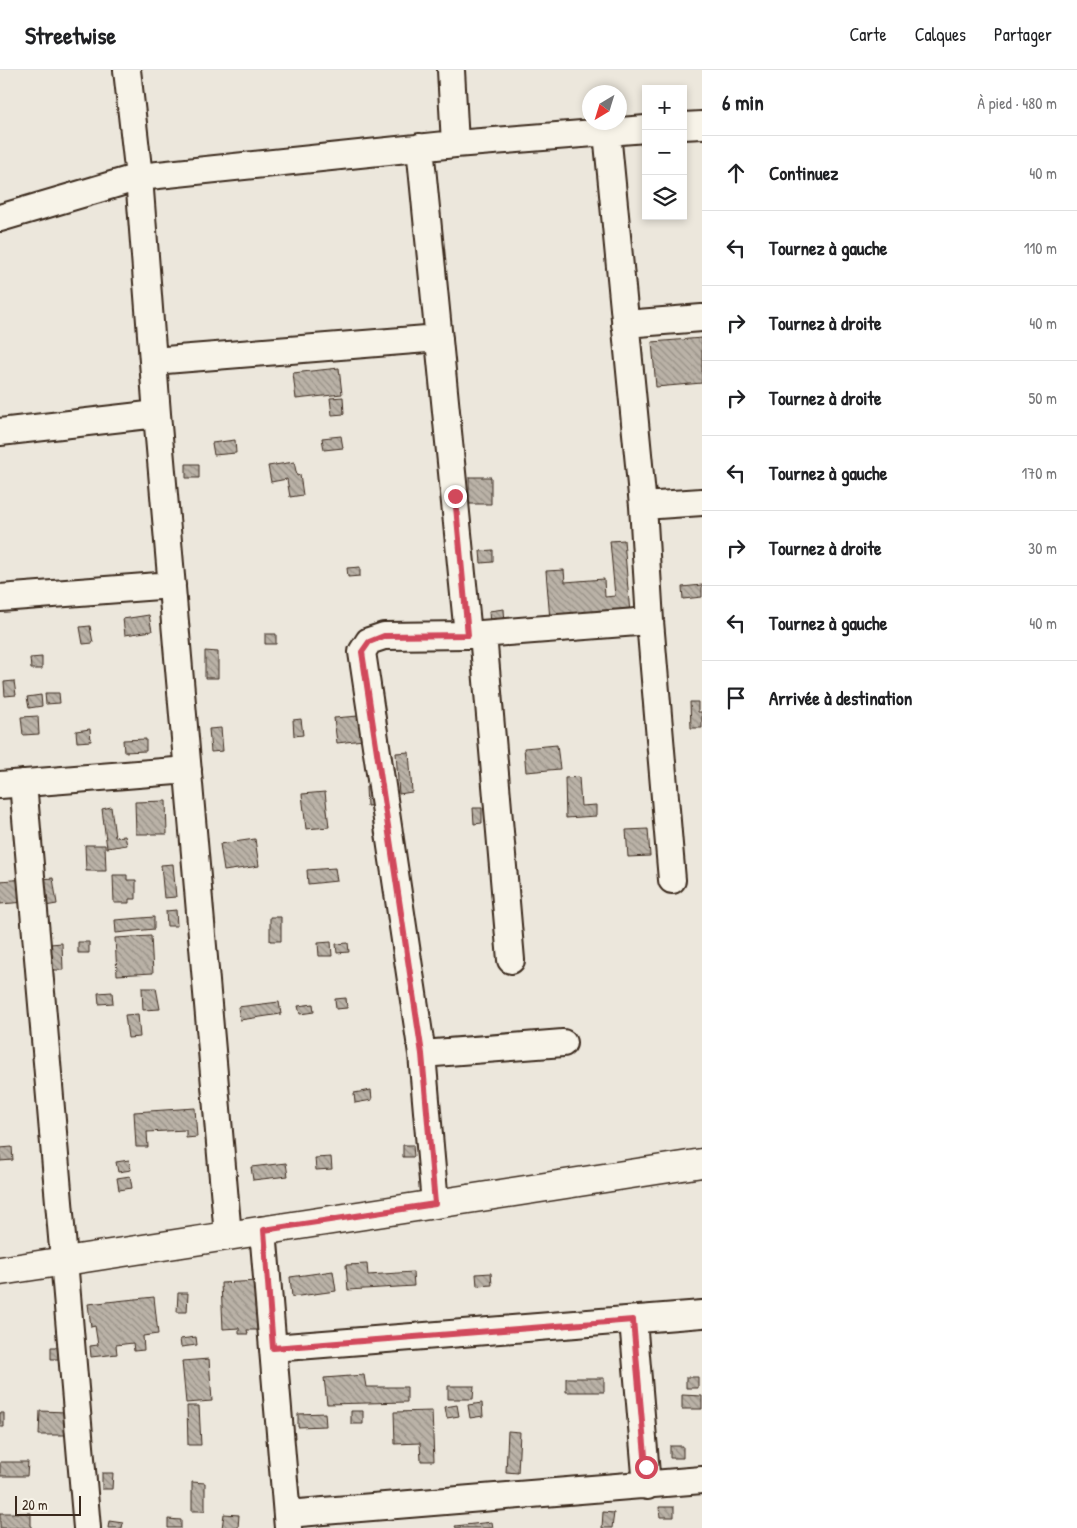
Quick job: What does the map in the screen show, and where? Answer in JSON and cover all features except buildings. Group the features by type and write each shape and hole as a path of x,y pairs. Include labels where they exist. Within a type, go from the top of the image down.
{"street":[{"path":"127,70 139,177 157,414 228,1236"},
{"path":"451,70 455,144"},
{"path":"687,126 702,125"},
{"path":"0,218 139,177 420,147 642,129"},
{"path":"606,132 643,506 650,621 672,880"},
{"path":"420,147 511,960"},
{"path":"625,324 702,318"},
{"path":"153,361 440,338"},
{"path":"0,432 157,414"},
{"path":"643,506 702,502"},
{"path":"0,598 172,585"},
{"path":"435,1204 422,1054 362,652 369,642 384,636 476,634 650,621"},
{"path":"87,1528 65,1261 12,784 188,770"},
{"path":"422,1054 563,1043"},
{"path":"0,1271 702,1163"},
{"path":"264,1230 287,1521 702,1480"},
{"path":"273,1348 702,1314"},
{"path":"633,1320 647,1486"}],"route":[{"path":"455,496 468,635 384,636 369,642 362,652 422,1054 435,1204 264,1230 273,1348 633,1320 646,1467"}]}
